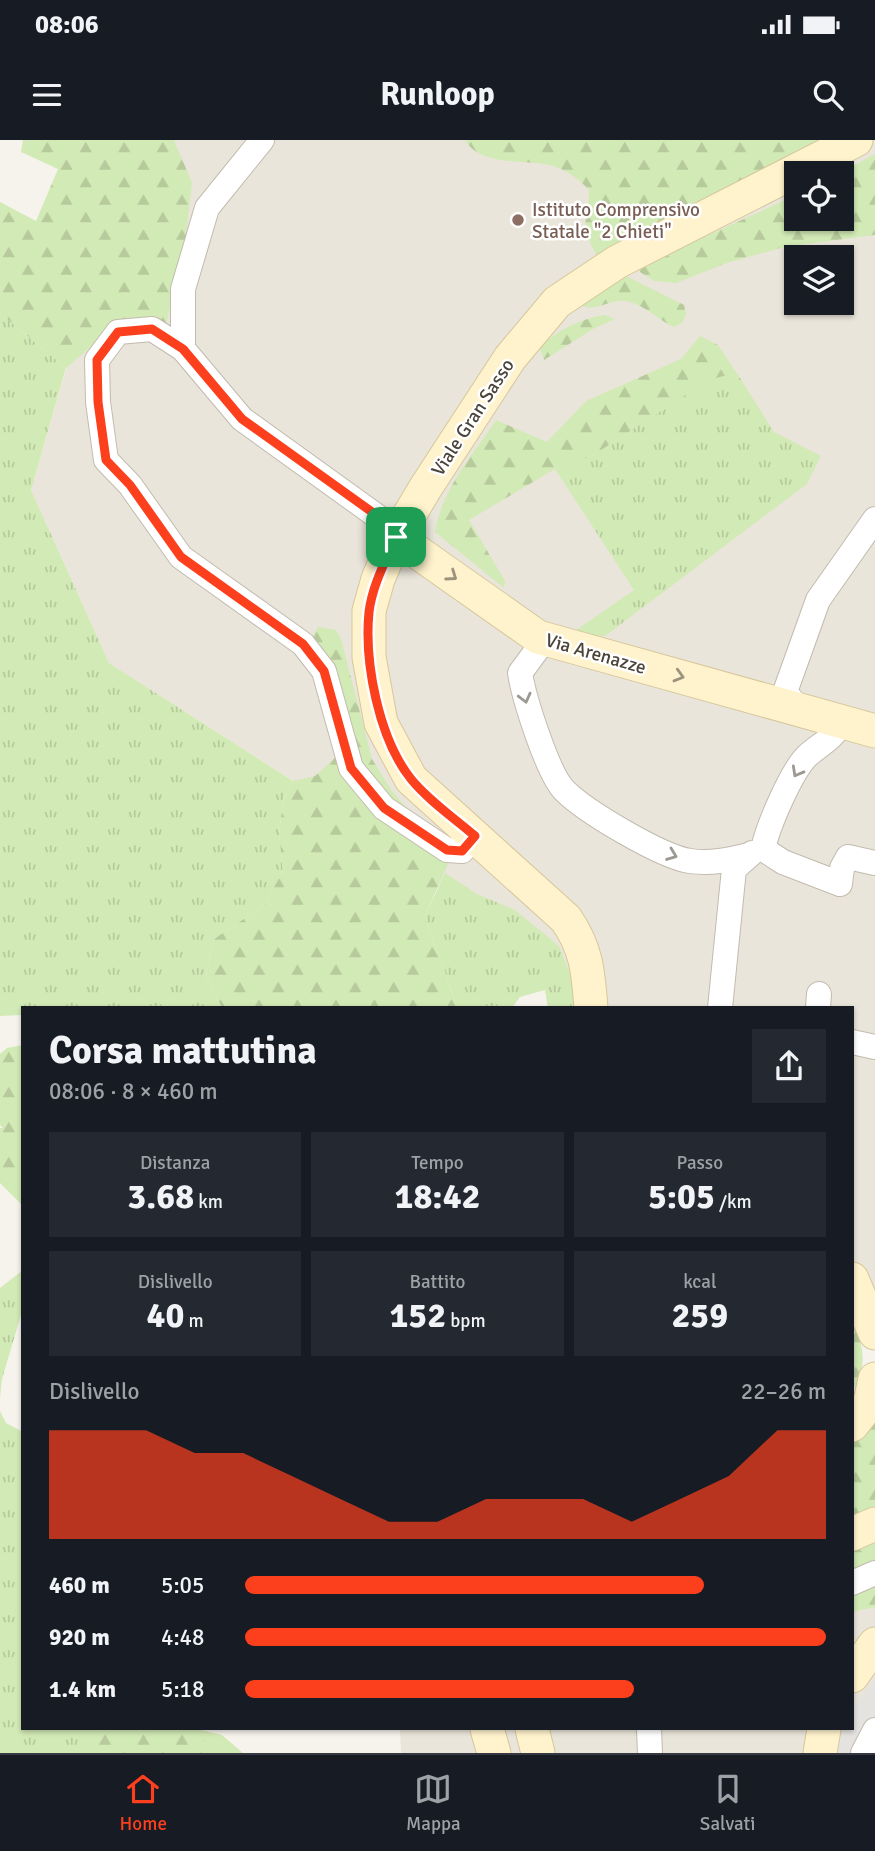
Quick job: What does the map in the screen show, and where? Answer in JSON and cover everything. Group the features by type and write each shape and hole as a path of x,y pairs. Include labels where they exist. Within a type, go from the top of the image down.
{"main road":[{"name":"Viale Gran Sasso","path":"591,1006 586,956 580,940 566,919 411,779 382,723 369,657 369,611 378,579 396,537 510,358 550,309 586,279 856,140"},
{"name":"Via Arenazze","path":"396,537 545,639 875,731"},
{"path":"854,1284 875,1333"},
{"path":"854,1422 870,1402 875,1379"},
{"path":"854,1533 875,1524"},
{"path":"854,1673 875,1644"},
{"path":"487,1730 494,1753"},
{"path":"532,1730 538,1753"},
{"path":"820,1753 824,1730"}],"street":[{"path":"183,349 183,289 207,208 262,140"},
{"path":"183,349 152,329 118,332 97,360 98,402 106,460 130,485 181,557 303,644 324,671 351,768 384,808 447,850 462,851 475,836"},
{"name":"Via Arenazze","path":"183,349 242,419 386,522 396,537"},
{"path":"800,710 785,692 818,600 875,519"},
{"path":"545,639 520,673 524,699 564,790 642,843 689,861 720,862 755,852 840,884 842,867 848,857 875,863"},
{"path":"720,1006 734,869 755,852 806,757 836,734 841,722"},
{"path":"854,1042 875,1047"},
{"path":"854,1582 875,1573"},
{"path":"649,1730 650,1753"},
{"path":"863,1753 875,1730"}],"shaded area":[{"path":"151,140 875,140 875,1337 854,1339 854,1006 548,1006 541,962 326,802 109,663 31,490 101,249"},
{"path":"854,1518 875,1587 875,1753 401,1753 400,1730 854,1730"},
{"path":"875,1679 875,1753 833,1753 843,1730 854,1730 854,1707"}],"green space":[{"path":"23,140 174,140 192,183 184,251 166,324 121,321 66,368 0,313 0,202 36,221 58,169 21,152"},
{"path":"465,140 825,140 597,256 586,229 589,190 581,182 553,166 493,158 472,149"},
{"path":"875,154 875,235 784,245 676,283 654,281 640,272 639,267 784,201 784,231 854,231 854,165"},
{"path":"624,275 684,305 686,314 682,323 674,327 638,305 625,301 592,307 582,306"},
{"path":"0,313 66,368 31,490 109,663 293,781 283,800 279,835 283,871 264,905 214,939 206,975 221,1006 21,1006 21,1015 0,1016"},
{"path":"604,315 615,319 593,329 544,360 540,348 554,336 577,323"},
{"path":"700,336 718,345 740,378 724,376 708,380 592,456 555,469 469,520 505,581 504,588 435,532 451,487 496,420 547,442 586,401 681,359"},
{"path":"724,376 740,378 774,432 821,456 807,484 605,636 572,633 634,590 555,469 592,456 708,380"},
{"path":"318,627 336,630 341,639 372,759 392,791 450,859 425,916 455,1006 221,1006 206,975 214,939 264,905 283,871 279,835 283,800 293,781 315,776 336,757 313,636"},
{"path":"445,873 477,894 515,910 559,946 576,989 578,1006 548,1006 545,990 520,997 513,1006 455,1006 425,916"},
{"path":"21,1045 21,1204 0,1183 0,1128 3,1128 0,1125 0,1054 7,1048"},
{"path":"21,1272 21,1315 2,1379 0,1398 0,1288"},
{"path":"854,1323 862,1355 861,1373 854,1388"},
{"path":"875,1398 875,1516 854,1524 854,1424"},
{"path":"0,1411 6,1423 21,1431 21,1730 110,1730 93,1741 94,1753 0,1753"},
{"path":"875,1535 875,1607 854,1612 854,1544"},
{"path":"110,1730 201,1730 205,1750 204,1753 94,1753 92,1741"},
{"path":"201,1730 222,1735 243,1753 204,1753"}],"place":[{"name":"Istituto Comprensivo Statale \"2 Chieti\"","path":"518,220"}],"route":[{"path":"152,329 183,349 242,419 386,522 396,537 378,579 369,611 369,657 382,723 411,779 475,836 462,851 447,850 384,808 351,768 324,671 303,644 181,557 130,485 106,460 98,402 97,360 118,332 152,329"}]}
